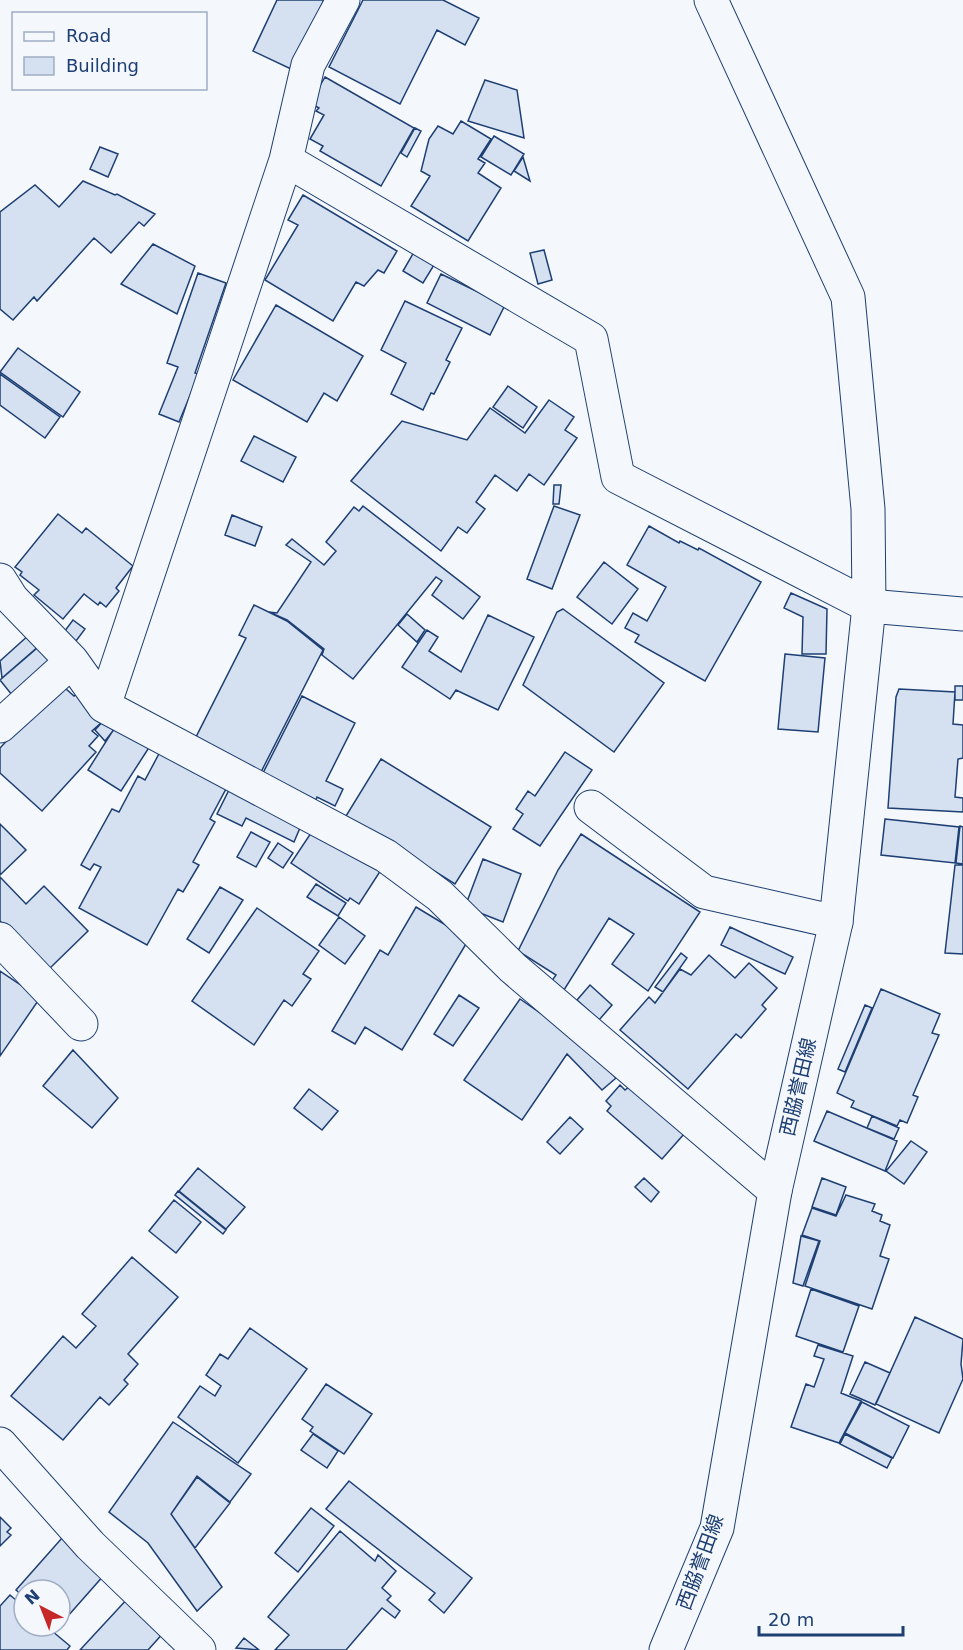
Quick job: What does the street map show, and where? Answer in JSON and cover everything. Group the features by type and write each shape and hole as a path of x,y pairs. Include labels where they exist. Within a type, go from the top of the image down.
{"street":[{"path":"104,706 286,160 308,65 343,0"},
{"name":"西脇誉田線","path":"666,1650 717,1528 775,1191 836,922 869,606 868,509 848,297 711,0"},
{"path":"286,160 591,339 618,477 869,606 963,614"},
{"path":"0,580 12,599 72,661 104,706 386,856 440,896 513,968 775,1191"},
{"path":"0,726 72,661"},
{"path":"591,807 704,892 836,922"},
{"path":"0,939 81,1024"},
{"path":"0,1444 90,1545 200,1650"}],"building":[{"path":"277,0 324,0 291,69 253,51"},
{"path":"363,0 443,0 479,18 465,45 437,30 400,104 329,67"},
{"path":"325,77 414,128 381,186 320,151 323,146 310,139 324,115 316,111 319,108 310,103"},
{"path":"485,80 517,90 524,138 468,121"},
{"path":"461,121 491,139 478,159 485,163 478,173 501,188 468,241 411,206 430,176 421,171 429,139 438,126 453,134"},
{"path":"415,128 421,131 407,157 401,153"},
{"path":"494,136 524,154 511,175 481,157"},
{"path":"100,147 118,154 108,177 90,169"},
{"path":"523,157 530,181 514,171"},
{"path":"83,181 117,194 155,214 144,226 139,222 111,253 94,238 37,301 34,297 13,320 0,309 0,212 35,185 59,207"},
{"path":"303,195 397,251 384,273 378,270 364,286 356,282 333,321 265,280 298,225 288,220"},
{"path":"153,244 195,266 177,314 121,284"},
{"path":"544,250 552,280 538,284 530,253"},
{"path":"414,252 434,265 423,283 403,271"},
{"path":"198,273 226,283 195,373 199,374 179,422 159,414 178,367 167,363"},
{"path":"441,274 505,305 490,335 427,303"},
{"path":"405,301 462,328 446,360 450,362 423,410 391,394 406,363 381,350"},
{"path":"276,305 363,356 337,401 324,393 307,422 233,380"},
{"path":"18,348 80,392 63,417 0,372"},
{"path":"0,374 60,417 45,438 0,405"},
{"path":"508,386 537,407 523,428 493,407"},
{"path":"549,400 574,417 565,430 577,438 544,485 529,474 517,491 495,475 476,502 485,509 467,533 458,527 441,551 351,481 402,421 467,440 490,408 525,433"},
{"path":"254,436 296,457 283,482 241,461"},
{"path":"554,485 561,485 559,504 553,504"},
{"path":"363,506 480,597 463,619 432,595 442,581 436,577 353,679 322,655 324,649 287,620 269,612 277,613 311,562 286,545 292,539 324,565 336,551 326,542 354,507 359,511"},
{"path":"554,506 580,515 552,589 527,579"},
{"path":"58,514 82,533 86,528 133,566 116,588 119,591 106,607 100,602 98,605 84,594 63,619 34,595 39,590 20,575 22,572 15,567"},
{"path":"232,515 262,527 255,546 225,535"},
{"path":"649,526 679,543 680,541 698,550 699,548 761,582 705,681 635,642 639,635 625,628 633,613 647,621 666,587 627,565"},
{"path":"604,562 638,589 612,624 577,597"},
{"path":"791,593 827,609 826,654 802,654 803,617 784,608"},
{"path":"254,605 287,621 323,650 261,772 195,739 246,638 239,635"},
{"path":"563,609 664,683 614,752 523,685 557,612"},
{"path":"407,614 425,630 417,642 398,625"},
{"path":"488,615 534,637 498,710 456,690 450,699 402,667 427,630 438,637 429,651 461,672"},
{"path":"73,620 85,629 76,641 64,632"},
{"path":"30,634 40,645 2,678 0,661"},
{"path":"43,643 55,658 12,695 0,680"},
{"path":"785,654 825,658 818,732 778,729"},
{"path":"955,686 963,686 963,700 955,700"},
{"path":"65,688 74,696 77,694 102,722 92,731 98,736 89,746 96,752 42,811 0,773 0,748 51,693"},
{"path":"899,689 955,692 953,724 963,725 963,758 958,759 955,797 963,798 963,812 888,808 896,697"},
{"path":"302,696 355,723 326,781 343,789 335,806 317,797 316,800 263,773"},
{"path":"106,718 116,727 105,741 95,730"},
{"path":"117,724 150,746 121,791 88,770"},
{"path":"161,750 227,787 210,819 215,822 193,862 199,865 183,892 178,889 147,945 79,908 101,867 94,864 90,870 81,865 112,809 119,812 138,776 145,780"},
{"path":"565,752 592,770 540,846 513,829 523,814 516,809 528,791 535,796"},
{"path":"381,759 491,827 455,884 346,816"},
{"path":"230,788 302,823 294,842 246,818 242,826 217,814"},
{"path":"885,819 959,827 955,863 881,855"},
{"path":"0,824 26,850 0,875"},
{"path":"960,826 963,827 963,864 956,863"},
{"path":"315,827 381,870 359,904 350,898 348,901 291,863"},
{"path":"251,832 270,842 256,867 237,857"},
{"path":"581,834 700,912 648,991 612,964 634,934 609,918 564,990 551,982 556,975 518,951 558,870"},
{"path":"278,843 293,853 283,868 268,858"},
{"path":"483,859 521,874 503,922 465,907"},
{"path":"955,865 963,865 963,954 945,953"},
{"path":"0,877 26,904 44,886 88,931 48,970 0,921"},
{"path":"316,884 346,903 338,916 307,897"},
{"path":"220,887 243,900 209,953 187,939"},
{"path":"416,907 469,939 402,1050 365,1027 355,1044 332,1031 380,950 388,955"},
{"path":"257,908 319,951 303,974 311,979 292,1006 284,1000 254,1045 192,1001"},
{"path":"339,917 365,936 345,964 319,945"},
{"path":"730,927 793,957 785,974 721,945"},
{"path":"681,953 687,958 663,992 655,987"},
{"path":"709,955 735,978 749,963 777,988 762,1005 766,1009 741,1038 736,1034 688,1089 620,1030 649,997 655,1003 680,969 691,975"},
{"path":"0,971 40,998 0,1056"},
{"path":"590,985 612,1005 599,1020 577,1000"},
{"path":"881,989 940,1014 932,1033 939,1035 913,1095 918,1097 907,1123 900,1120 897,1126 851,1107 854,1101 837,1093"},
{"path":"459,995 479,1008 453,1046 434,1034"},
{"path":"520,999 578,1039 616,1078 602,1090 567,1054 522,1120 464,1080"},
{"path":"865,1005 872,1008 845,1072 838,1069"},
{"path":"73,1050 118,1098 92,1128 43,1086"},
{"path":"620,1085 625,1090 629,1087 684,1134 662,1159 607,1111 611,1106 606,1101"},
{"path":"309,1089 338,1111 322,1130 294,1108"},
{"path":"827,1111 897,1141 885,1171 814,1141"},
{"path":"872,1116 899,1128 894,1139 867,1128"},
{"path":"570,1117 583,1129 560,1154 547,1142"},
{"path":"911,1141 927,1152 904,1184 886,1171"},
{"path":"198,1168 245,1207 226,1229 179,1191"},
{"path":"644,1178 659,1192 651,1202 635,1187"},
{"path":"822,1178 846,1187 836,1215 812,1207"},
{"path":"178,1191 226,1230 223,1234 175,1195"},
{"path":"846,1195 875,1204 872,1211 882,1215 880,1221 890,1225 880,1256 889,1259 872,1309 805,1286 820,1241 802,1235 812,1208 836,1216"},
{"path":"174,1200 201,1222 176,1253 149,1231"},
{"path":"801,1236 819,1241 803,1286 793,1283"},
{"path":"132,1257 178,1297 128,1354 138,1364 124,1380 128,1384 109,1405 100,1397 63,1440 11,1396 63,1336 76,1348 96,1326 82,1314"},
{"path":"811,1289 859,1306 843,1352 796,1336"},
{"path":"915,1317 963,1339 961,1364 963,1379 939,1433 876,1404"},
{"path":"250,1328 307,1369 238,1463 178,1417 200,1386 215,1396 221,1386 206,1375 220,1354 228,1359"},
{"path":"818,1345 853,1356 841,1393 861,1401 839,1443 791,1427 806,1384 814,1387 824,1359 814,1356"},
{"path":"865,1362 890,1373 875,1405 850,1394"},
{"path":"326,1384 372,1414 344,1454 310,1431 313,1427 302,1419"},
{"path":"862,1402 909,1426 893,1458 845,1433"},
{"path":"173,1422 251,1474 230,1502 197,1476 171,1514 222,1587 197,1611 148,1543 109,1512"},
{"path":"313,1434 338,1451 327,1468 301,1450"},
{"path":"845,1434 892,1458 887,1468 840,1444"},
{"path":"197,1477 230,1503 195,1548 171,1514"},
{"path":"349,1481 472,1578 444,1613 429,1600 435,1593 326,1509"},
{"path":"311,1508 334,1526 298,1572 275,1553"},
{"path":"0,1517 11,1528 7,1532 11,1535 0,1546"},
{"path":"70,1529 112,1566 72,1611 72,1578 27,1578"},
{"path":"340,1531 375,1561 378,1555 396,1571 382,1588 391,1596 387,1600 400,1611 395,1618 382,1608 346,1650 275,1650 289,1635 268,1617"},
{"path":"10,1595 12,1597 12,1638 60,1638 70,1646 67,1650 0,1650 0,1606"},
{"path":"129,1597 165,1631 148,1650 80,1650"},
{"path":"244,1638 259,1650 236,1648"}]}
